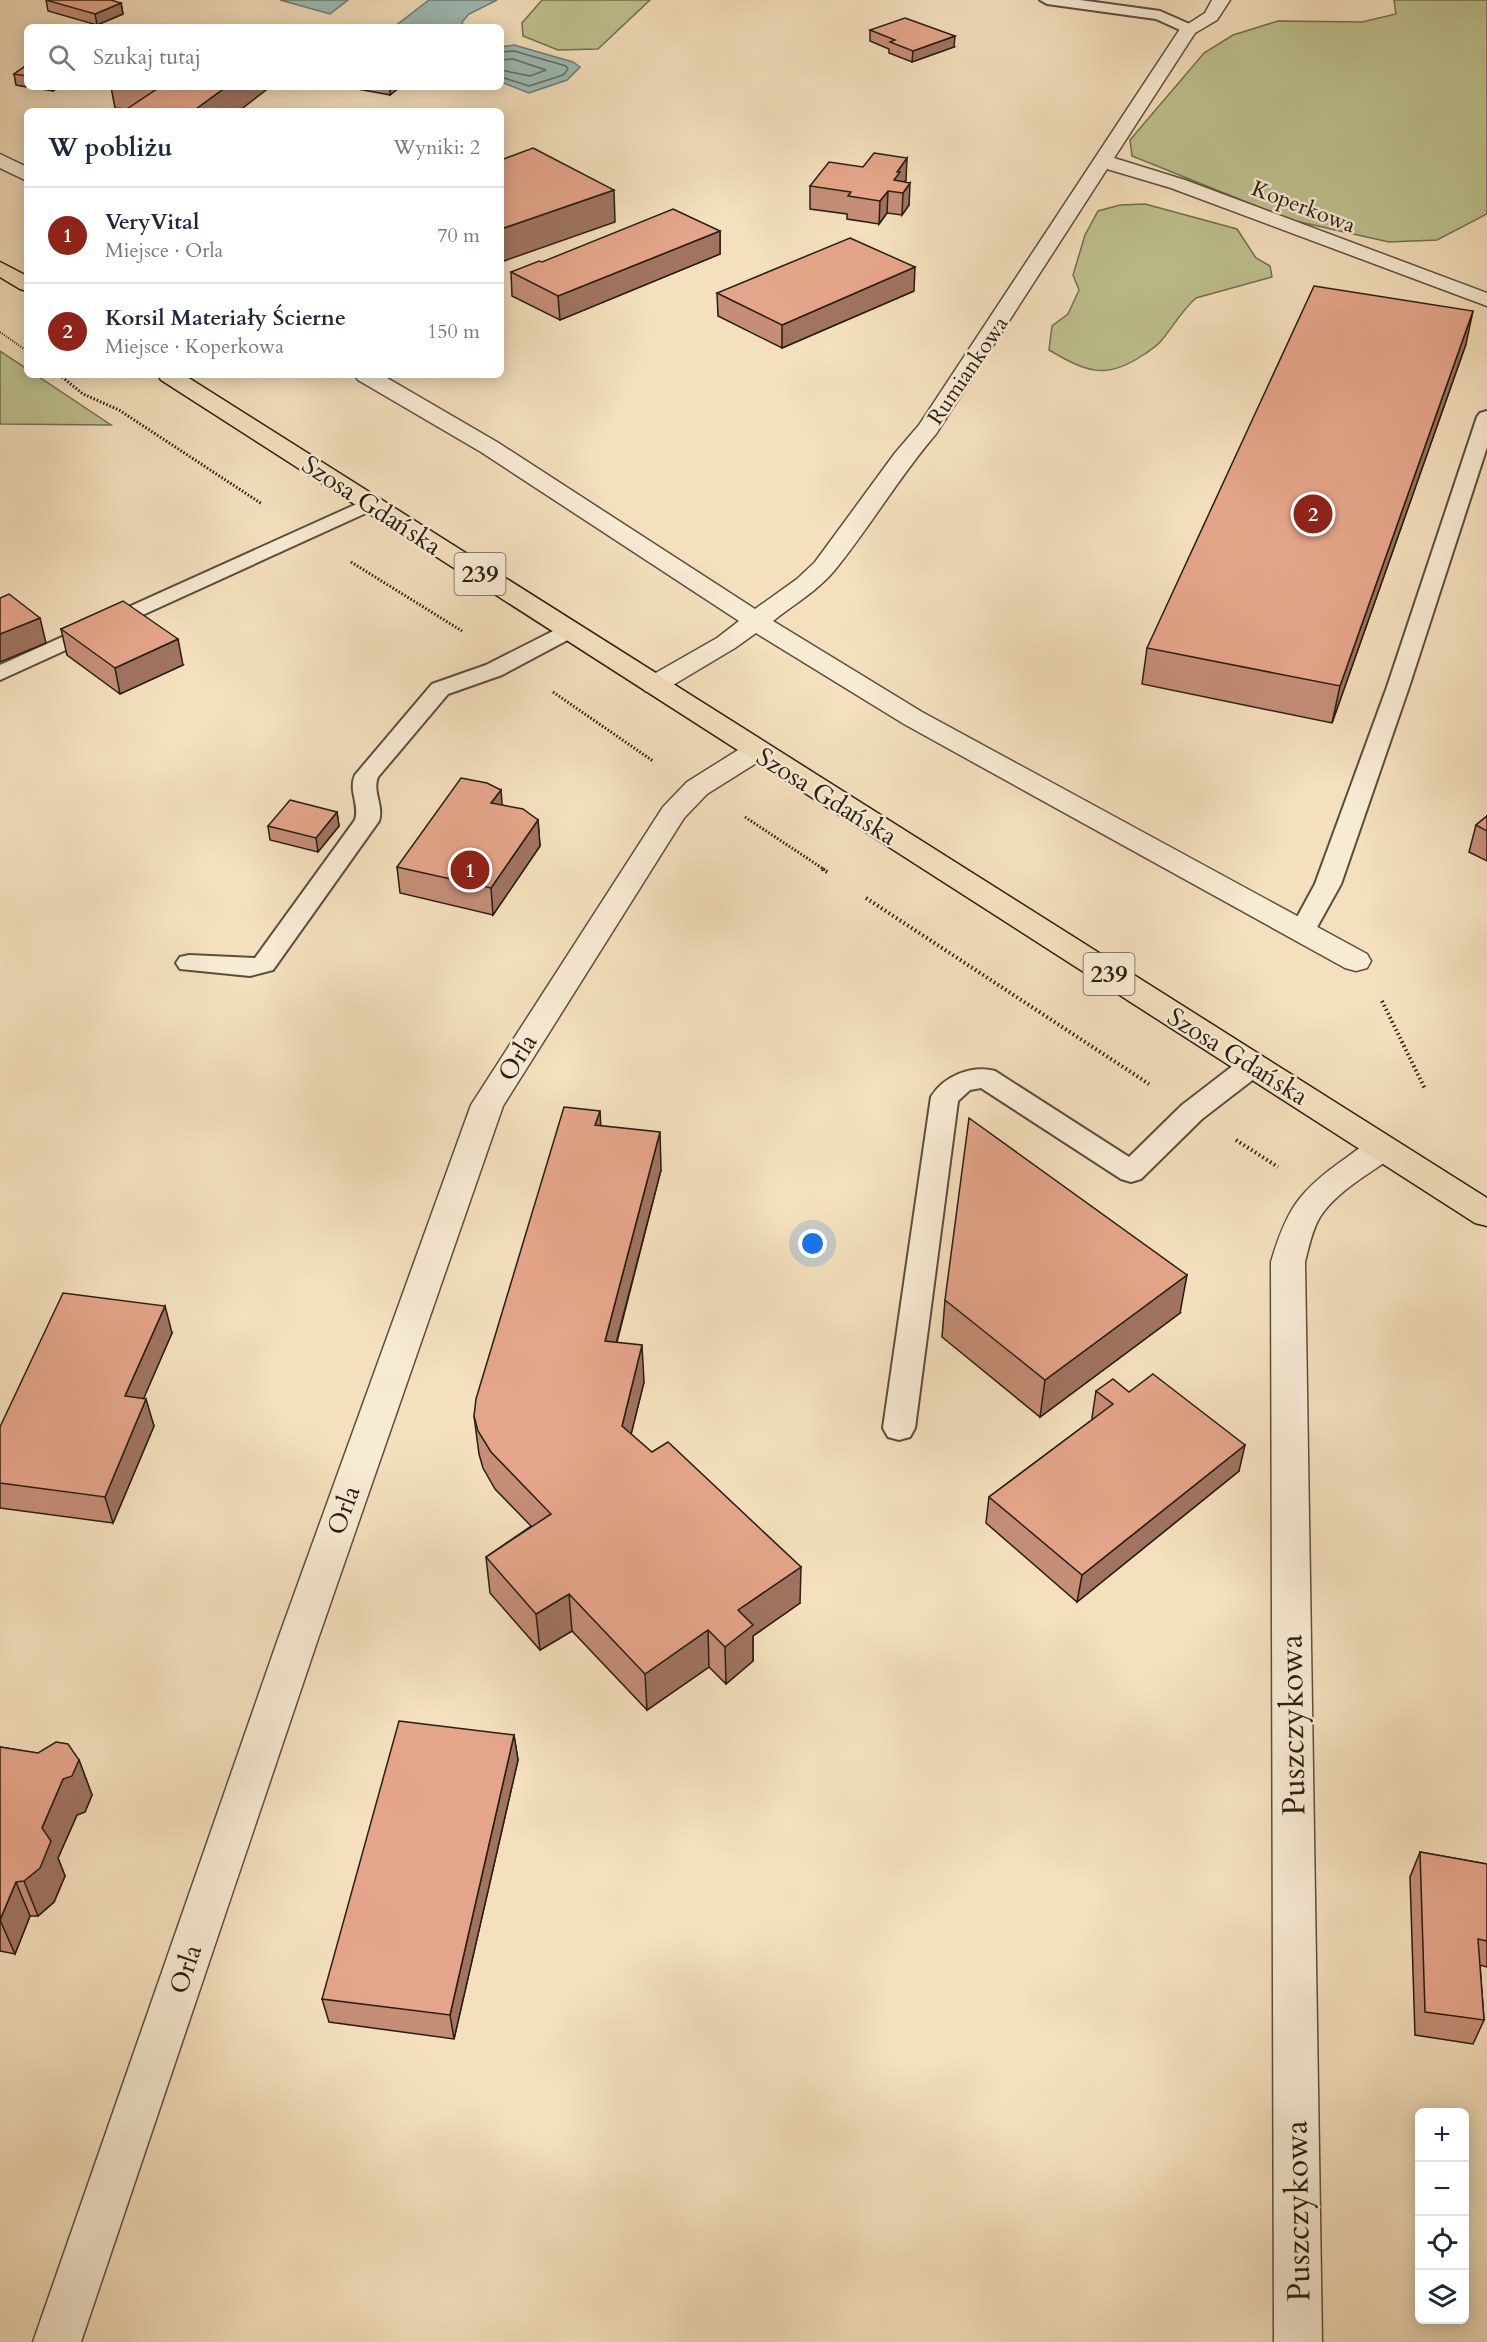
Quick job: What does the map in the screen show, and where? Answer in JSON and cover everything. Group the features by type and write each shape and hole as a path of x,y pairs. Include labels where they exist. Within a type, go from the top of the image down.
{"main road":[{"path":"0,268 24,283"},
{"name":"Szosa Gdańska","path":"174,378 756,751 1487,1214"}],"street":[{"name":"Rumiankowa","path":"654,685 693,664 757,621 806,584 824,567 903,458 928,429 1189,29 1211,16 1221,0"},
{"path":"0,160 24,173"},
{"name":"Koperkowa","path":"1102,161 1178,184 1487,300"},
{"path":"371,378 489,447 801,651 913,718 1356,961"},
{"name":"Orla","path":"57,2342 298,1639 487,1105 673,813 697,788 756,751"},
{"name":"Puszczykowa","path":"1298,2342 1288,1262 1306,1212 1322,1195 1382,1148"}],"lane":[{"path":"1047,0 1160,15 1189,29"},
{"path":"1302,932 1328,884 1398,687 1487,417"},
{"path":"0,673 370,504"},
{"path":"189,963 250,968 264,964 367,821 371,812 370,805 362,790 367,775 434,695 449,685 494,670 569,630"},
{"path":"899,1428 945,1097 962,1082 985,1078 1131,1172 1192,1112 1253,1065"}],"path":[{"path":"0,332 24,349"},
{"path":"63,378 83,394 119,410 268,508"},
{"path":"346,559 464,633"},
{"path":"549,689 654,761"},
{"path":"741,815 830,873"},
{"path":"866,898 1150,1085"},
{"path":"1356,961 1369,973 1425,1089"},
{"path":"1231,1137 1287,1173"}],"green space":[{"path":"542,0 650,0 598,49 558,50 523,36 522,23"},
{"path":"1394,0 1487,0 1487,214 1437,240 1389,242 1291,220 1132,156 1130,140 1204,53 1233,35 1278,21 1362,22 1396,14"},
{"path":"1145,204 1237,229 1256,258 1270,266 1272,277 1196,298 1157,345 1130,363 1117,368 1095,370 1085,368 1049,350 1052,326 1068,314 1079,290 1073,275 1085,235 1098,211 1120,205"},
{"path":"0,351 24,367 24,378 40,378 111,425 0,424"}],"water":[{"path":"280,0 348,0 330,14"},
{"path":"429,0 497,0 469,14 463,24 398,24"},
{"path":"514,45 573,62 580,67 567,80 529,93 504,83 504,47"}],"building":[{"path":"46,0 111,0 121,3 95,14"},
{"path":"905,18 955,36 913,51 890,42 895,40 870,30"},
{"path":"24,67 24,76 14,74"},
{"path":"156,90 222,90 197,108 128,108"},
{"path":"533,148 614,190 504,228 504,159"},
{"path":"874,153 907,158 894,180 910,183 903,193 888,191 880,201 848,196 851,192 810,186 829,162 863,167"},
{"path":"673,209 720,231 558,296 511,272 539,261 542,262"},
{"path":"850,238 915,267 782,325 717,293"},
{"path":"1314,286 1473,311 1340,686 1147,648"},
{"path":"9,594 40,618 0,634 0,598"},
{"path":"123,601 178,639 115,668 61,629"},
{"path":"461,778 487,783 501,790 491,803 523,809 538,820 491,888 397,867"},
{"path":"290,800 337,812 316,838 268,826"},
{"path":"1487,816 1487,831 1476,825"},
{"path":"564,1107 600,1111 595,1125 660,1132 605,1341 642,1345 622,1426 652,1452 668,1442 801,1567 738,1610 753,1625 725,1647 708,1630 645,1674 569,1594 536,1614 486,1557 551,1514 491,1452 478,1431 474,1416 476,1399"},
{"path":"969,1118 1187,1275 1045,1380 945,1300"},
{"path":"63,1293 165,1306 125,1396 146,1399 105,1497 0,1483 0,1427"},
{"path":"1153,1374 1245,1445 1082,1575 989,1497 1113,1404 1096,1391 1113,1379 1129,1392"},
{"path":"399,1721 514,1735 450,2015 322,1999"},
{"path":"56,1742 68,1744 79,1760 72,1776 63,1779 42,1828 51,1841 40,1868 24,1881 16,1882 0,1920 0,1747 38,1753"},
{"path":"1420,1852 1487,1864 1487,1941 1478,1939 1484,2020 1425,2012"}],"place":[{"name":"Korsil Materiały Ścierne","path":"1313,514"},
{"name":"VeryVital","path":"470,870"}]}
